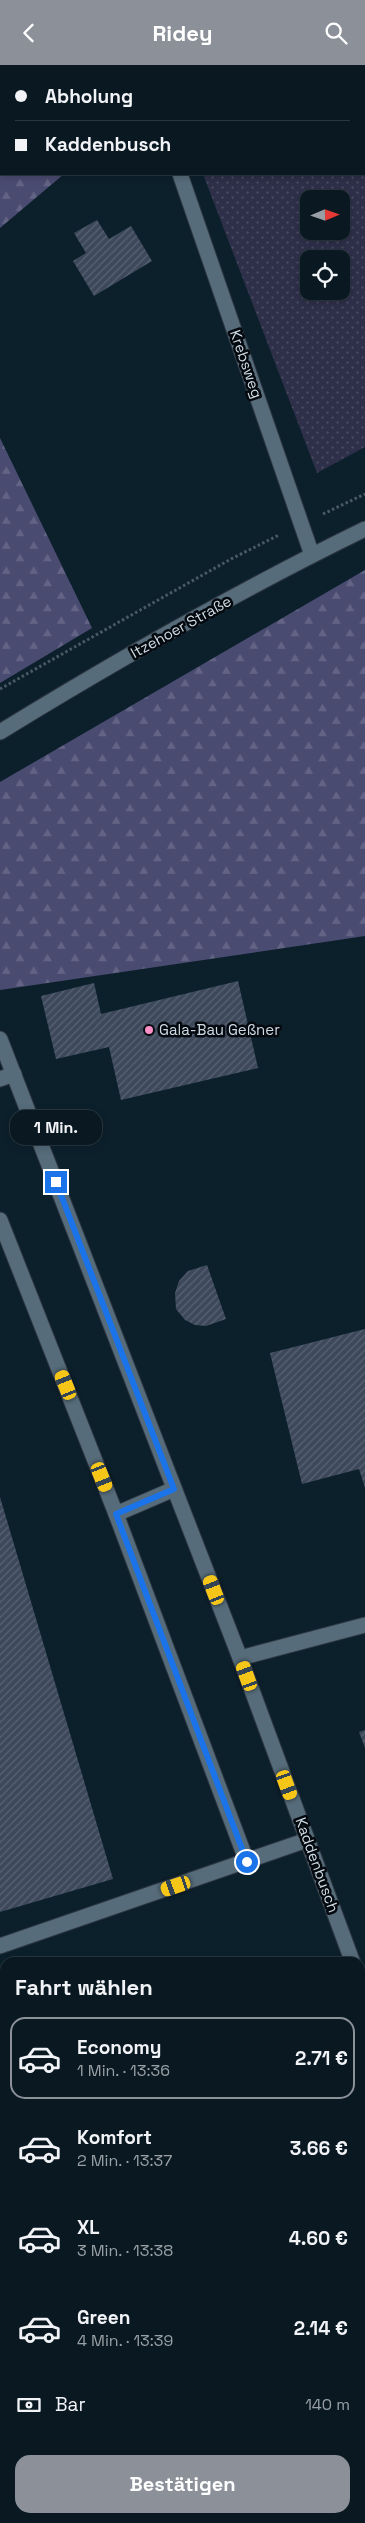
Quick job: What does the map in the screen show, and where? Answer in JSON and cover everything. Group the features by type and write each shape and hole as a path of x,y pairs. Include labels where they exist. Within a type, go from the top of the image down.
{"street":[{"name":"Krebsweg","path":"180,175 312,555"},
{"name":"Itzehoer Straße","path":"0,732 94,674 312,555 365,529"},
{"name":"Kaddenbusch","path":"0,1039 7,1076 174,1489 240,1658 351,1957"},
{"path":"0,1220 116,1514 247,1862"},
{"path":"116,1514 174,1489"},
{"path":"240,1658 365,1625"},
{"path":"0,1946 307,1840"}],"path":[{"path":"0,689 231,559 365,494"}],"shaded area":[{"path":"203,175 365,175 365,447 317,473"}],"green space":[{"path":"0,175 63,175 0,228"},
{"path":"0,438 92,628 0,683"},
{"path":"365,570 365,936 0,990 0,782"}],"building":[{"path":"97,220 109,239 131,226 152,261 94,296 73,261 86,253 74,233"},
{"name":"Gala-Bau Geßner","path":"238,981 258,1068 121,1100 109,1047 56,1059 41,996 94,983 101,1014"},
{"path":"207,1265 226,1319 206,1326 195,1325 185,1320 176,1309 175,1293 179,1281 188,1271"},
{"path":"365,1329 365,1488 359,1469 302,1484 270,1353"},
{"path":"0,1497 113,1879 0,1912"},
{"path":"365,1730 365,1748 359,1732"}],"place":[{"name":"Gala-Bau Geßner","path":"149,1030"}],"route":[{"path":"56,1182 174,1489 116,1514 247,1862"}]}
